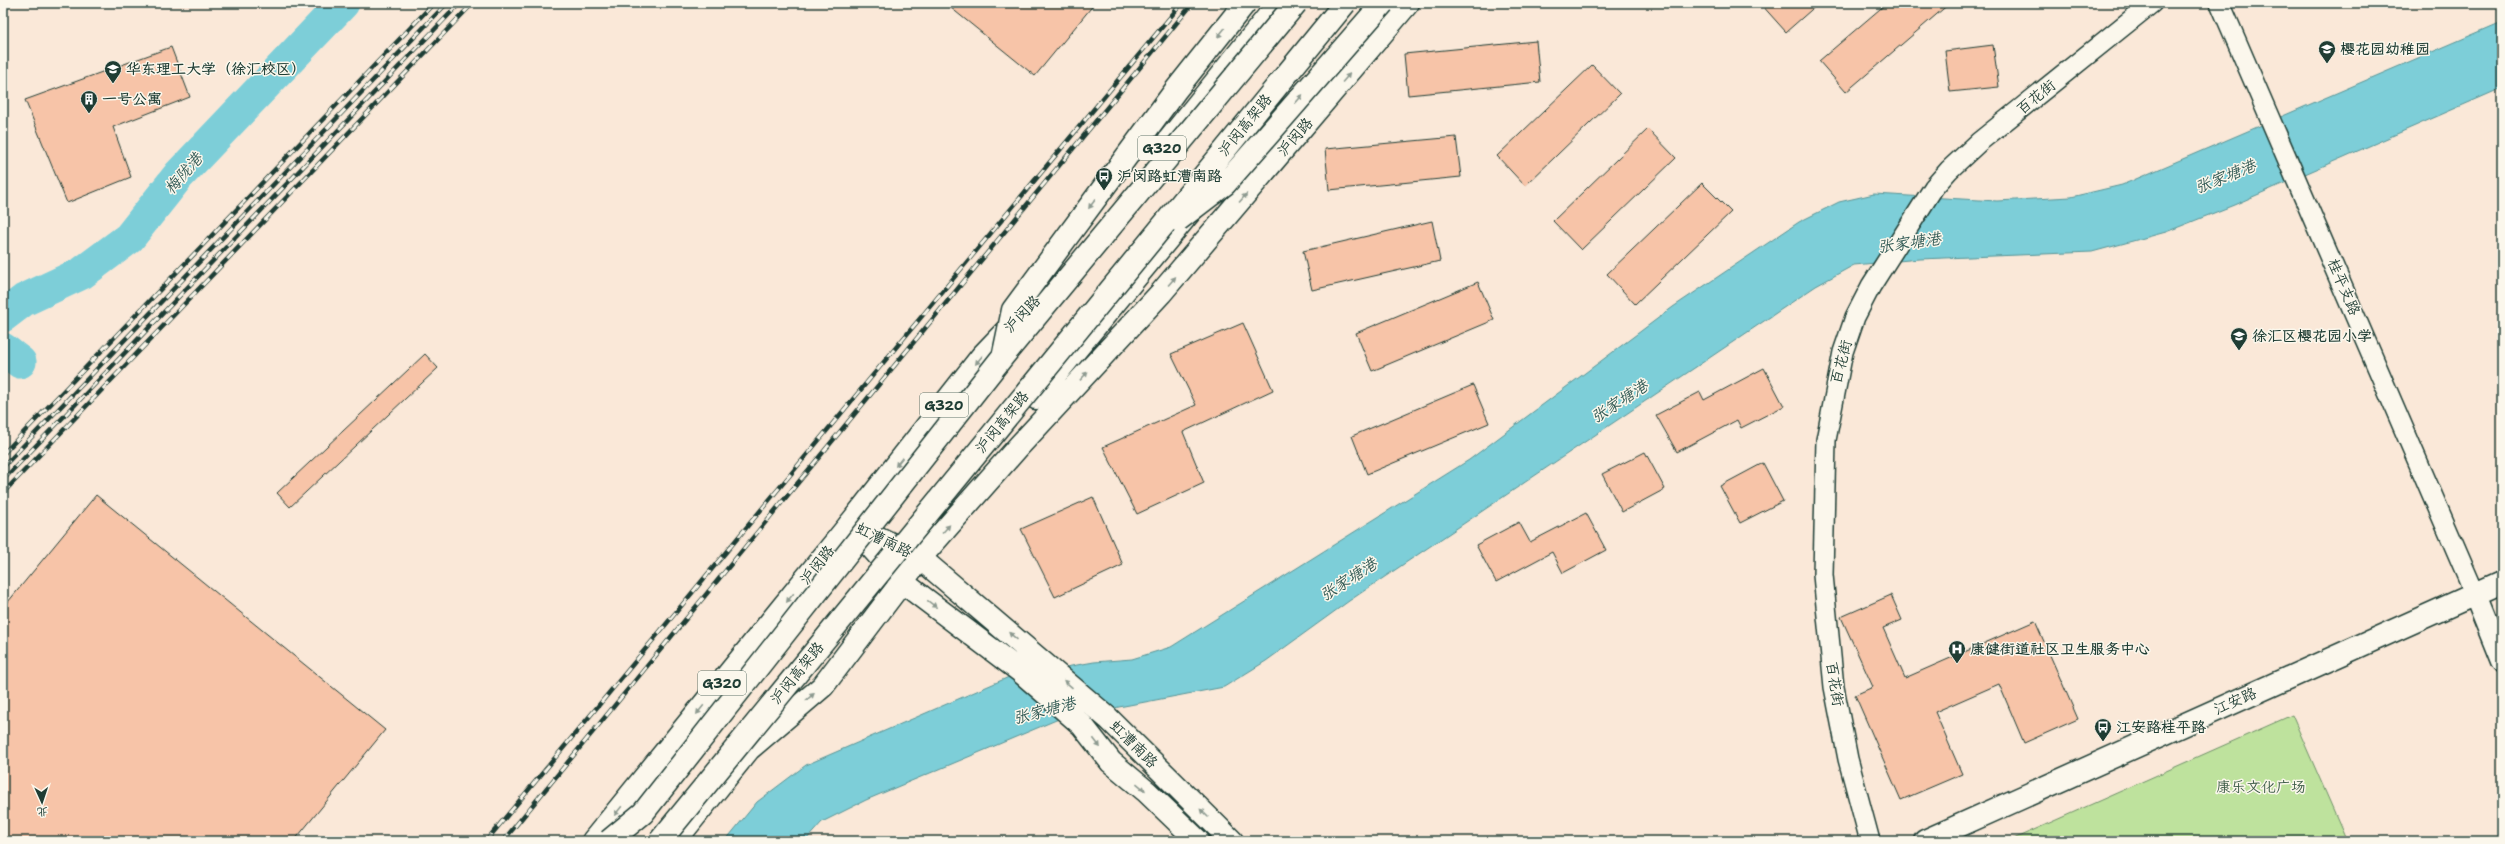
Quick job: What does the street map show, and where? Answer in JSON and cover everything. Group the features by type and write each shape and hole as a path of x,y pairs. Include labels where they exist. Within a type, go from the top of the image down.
{"main road":[{"path":"1004,355 1013,310 1175,91 1246,3"},
{"name":"沪闵路","path":"593,841 850,524 982,356 1044,291 1279,3"},
{"path":"609,841 643,813 1004,355 1296,3"},
{"name":"沪闵高架路","path":"660,841 1345,3"},
{"name":"沪闵路","path":"675,841 748,750 823,686 896,576 1135,281 1357,3"},
{"path":"1150,242 1225,184 1383,3"},
{"name":"沪闵路","path":"914,554 1019,446 1161,293 1408,3"},
{"path":"1135,281 1217,228"},
{"name":"沪闵路","path":"612,841 871,540 1000,368 1044,291"},
{"name":"沪闵路","path":"1019,446 1089,336"},
{"name":"虹漕南路","path":"850,524 871,540 896,576 1020,671 1082,725 1111,762 1146,792 1198,841"},
{"name":"虹漕南路","path":"871,540 914,554 1108,718 1232,841"},
{"name":"江安路","path":"1925,841 2502,582"},
{"path":"2476,594 2502,661"}],"street":[{"name":"百花街","path":"1870,841 1848,759 1834,687 1826,619 1823,553 1826,440 1834,392 1843,352 1855,317 1871,286 1934,187 1979,142 2152,3"},
{"name":"桂平支路","path":"2220,3 2303,191 2476,594"}],"green space":[{"name":"康乐文化广场","path":"2292,715 2347,841 2009,841"}],"water":[{"path":"2502,22 2502,88 2234,205 2166,232 2092,252 1920,259 1854,265 1816,286 1349,601 1266,661 1224,687 1061,718 866,800 822,822 805,841 725,841 757,802 806,765 1009,677 1094,662 1132,659 1171,647 1469,460 1673,307 1799,222 1839,202 1874,194 1997,201 2071,197 2122,185"}],"building":[{"path":"945,3 1095,3 1035,76"},
{"path":"1760,3 1819,3 1786,32"},
{"path":"1887,3 1950,3 1846,92 1819,61"},
{"path":"1536,41 1540,82 1408,95 1404,54"},
{"path":"1993,45 1999,87 1950,92 1945,51"},
{"name":"一号公寓","path":"171,47 190,97 113,127 131,177 67,203 25,100"},
{"path":"1592,65 1620,94 1525,186 1497,156"},
{"path":"1648,129 1676,158 1581,250 1553,221"},
{"path":"1456,137 1461,177 1329,190 1325,149"},
{"path":"1702,183 1731,212 1635,304 1607,274"},
{"path":"1432,221 1440,261 1312,290 1303,251"},
{"path":"1478,282 1494,320 1372,371 1356,333"},
{"path":"1243,323 1273,390 1183,432 1204,483 1137,514 1103,447 1196,405 1171,354"},
{"path":"425,354 438,368 290,507 277,493"},
{"path":"1764,368 1784,406 1741,428 1737,420 1677,452 1656,415 1700,392 1704,400"},
{"path":"1473,385 1489,423 1367,474 1352,436"},
{"path":"1645,452 1665,489 1622,512 1602,474"},
{"path":"1763,463 1783,501 1740,523 1720,486"},
{"path":"96,495 385,730 294,841 3,841 3,608"},
{"path":"1093,497 1123,565 1055,597 1021,529"},
{"path":"1586,513 1606,550 1563,573 1552,552 1496,582 1476,545 1519,522 1530,542"},
{"path":"1891,595 1902,620 1883,628 1905,678 2035,621 2078,719 2024,743 1999,684 1935,712 1962,774 1901,800 1855,695 1873,687 1841,617"}],"waterway":[{"name":"梅陇港","path":"3,316 24,300 82,273 129,238 179,175 343,3"},
{"name":"张家塘港","path":"3,349 20,362"}],"railway":[{"path":"3,454 434,3"},
{"path":"3,467 447,3"},
{"path":"3,480 460,3"},
{"path":"3,493 473,3"},
{"path":"486,841 1182,3"},
{"path":"503,841 1193,3"}],"place":[{"name":"樱花园幼稚园","path":"2327,64"},
{"name":"华东理工大学（徐汇校区）","path":"113,84"},
{"name":"一号公寓","path":"89,114"},
{"name":"沪闵路虹漕南路","path":"1104,191"},
{"name":"徐汇区樱花园小学","path":"2239,351"},
{"name":"康健街道社区卫生服务中心","path":"1957,664"},
{"name":"江安路桂平路","path":"2103,742"}]}
